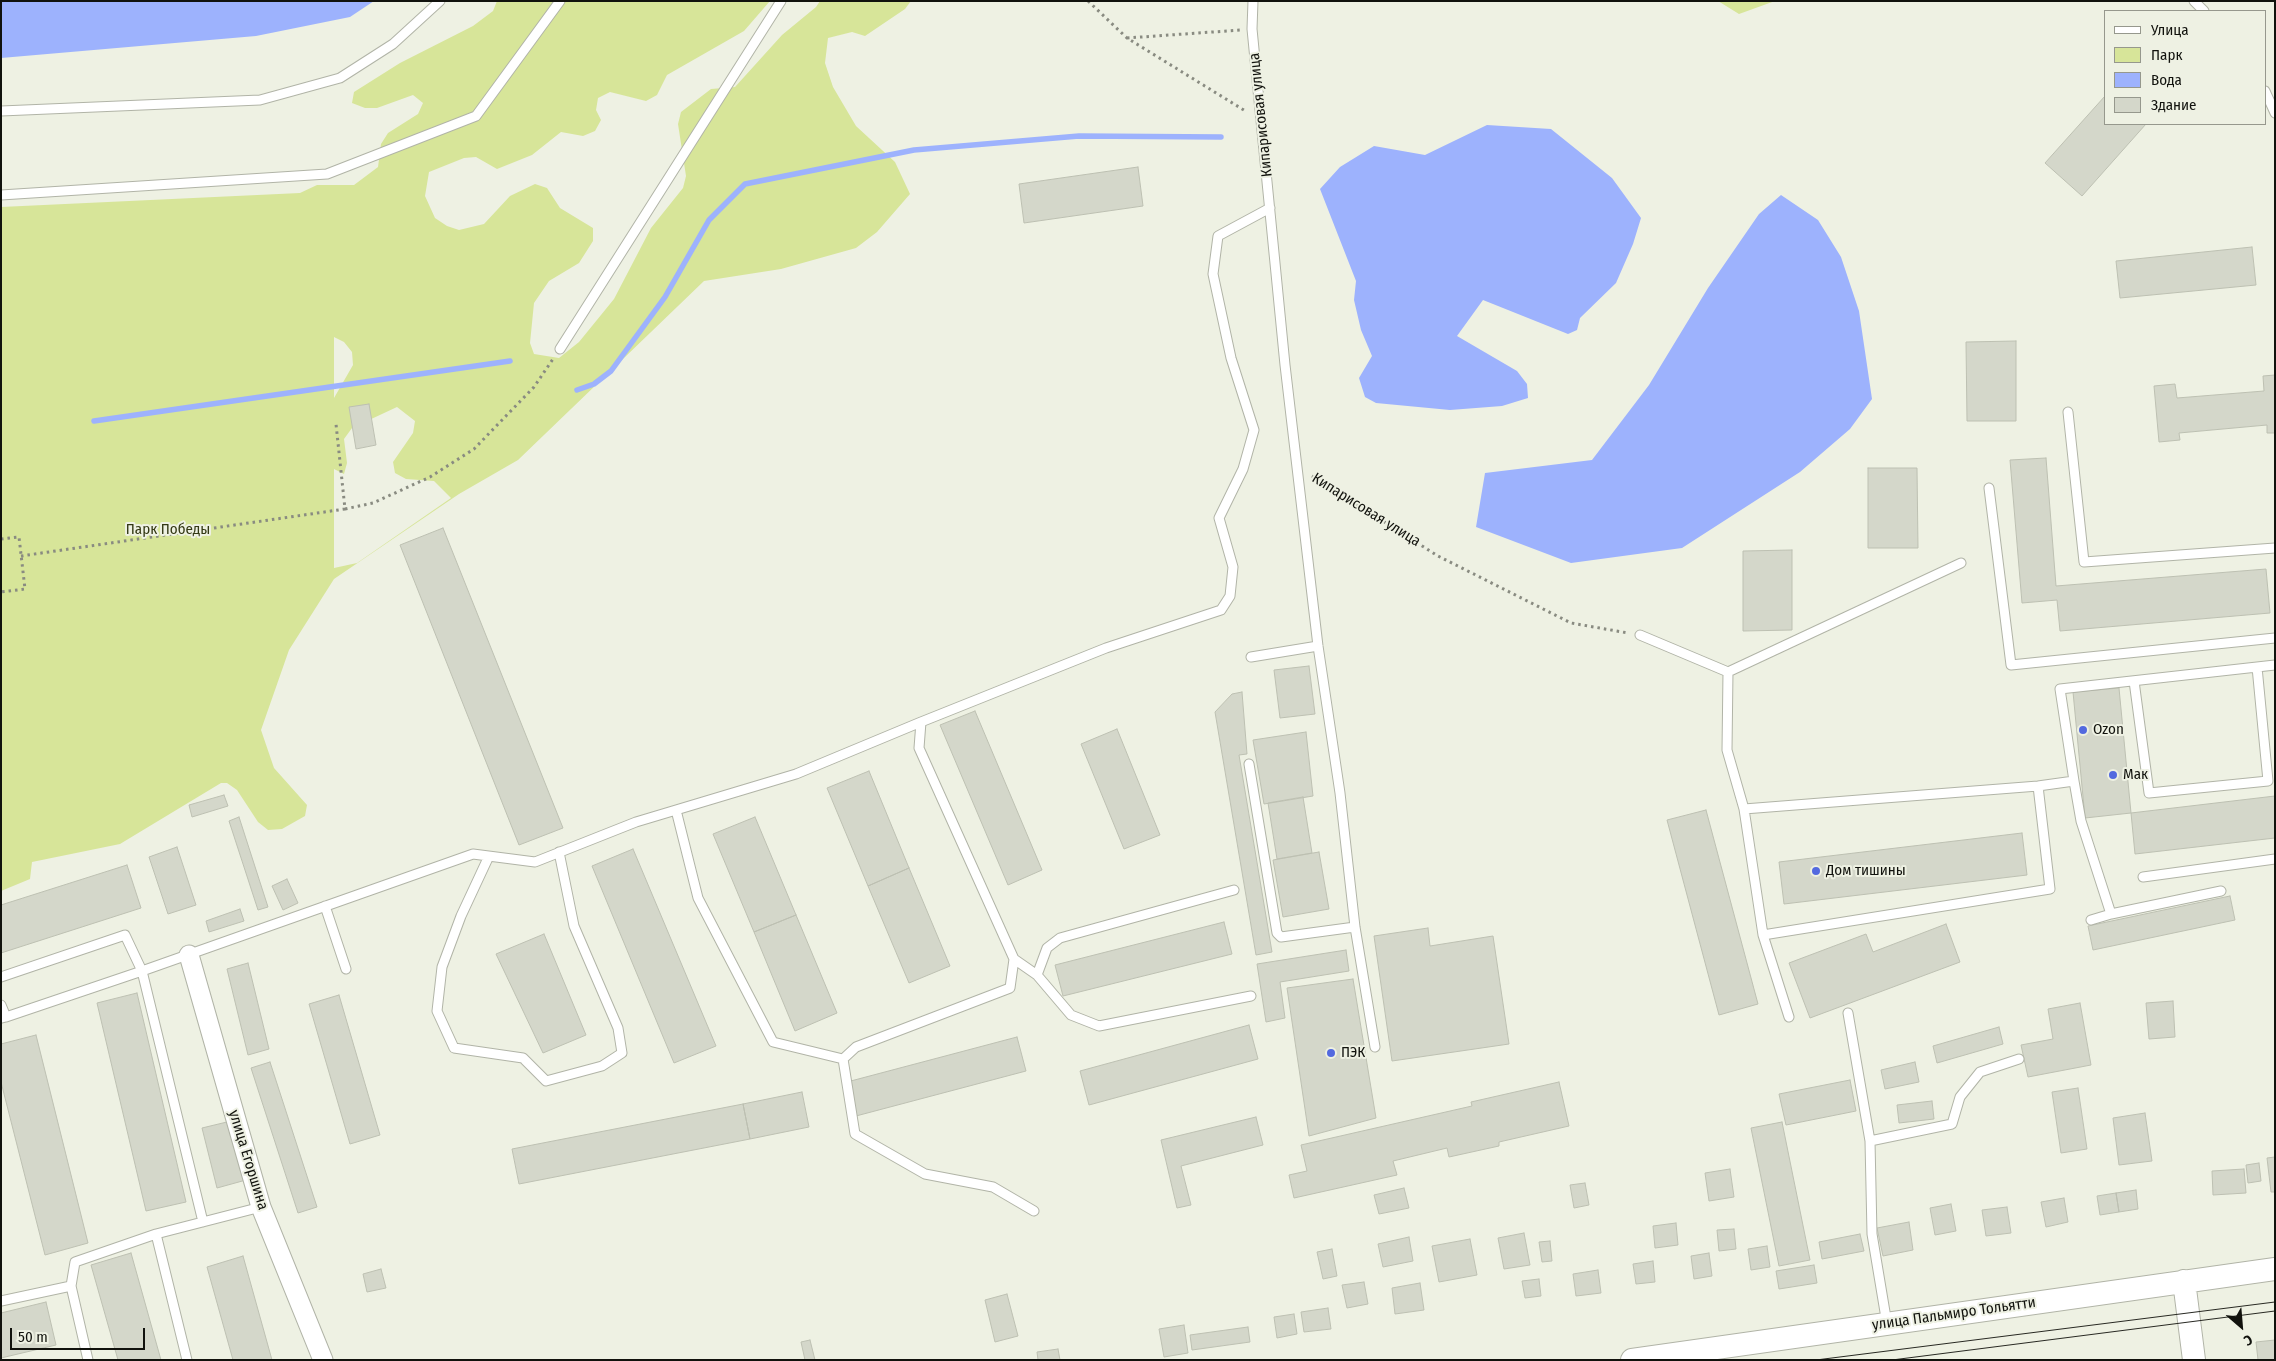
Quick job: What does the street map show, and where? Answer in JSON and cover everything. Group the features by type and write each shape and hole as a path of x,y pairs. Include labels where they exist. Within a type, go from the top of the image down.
{"street":[{"name":"улица Егоршина","path":"189,954 261,1208 323,1360"},
{"name":"улица Пальмиро Тольятти","path":"1632,1360 2275,1269"},
{"path":"2184,1281 2194,1360"}],"lane":[{"path":"1,111 260,100 340,78 393,44 440,1"},
{"path":"1,195 327,174 476,116 560,1"},
{"path":"560,349 781,1"},
{"name":"Кипарисовая улица","path":"1253,1 1252,29 1298,467"},
{"path":"2194,1 2203,10"},
{"path":"2266,93 2275,113"},
{"path":"1,1005 4,1018 473,854 535,862 636,822 796,774 1106,648 1221,610 1230,596 1232,567 1219,518 1244,469 1254,430 1231,358 1213,274 1218,236 1270,208"},
{"path":"2068,412 2084,562 2275,548"},
{"path":"1298,467 1318,646 1340,793 1354,927 1375,1048"},
{"path":"1989,488 2011,664 2275,638"},
{"path":"1640,635 1728,672 1960,563"},
{"path":"1251,657 1318,646"},
{"path":"2111,914 2080,821 2060,689 2275,665"},
{"path":"2134,681 2149,793 2268,781 2257,667"},
{"path":"1728,672 1727,750 1744,809 1763,935 1788,1017"},
{"path":"921,722 919,748 1014,959 1037,975 1071,1015 1099,1026 1251,996"},
{"path":"1249,764 1277,934 1280,937 1354,927"},
{"path":"1744,809 2038,786 2074,781"},
{"path":"1763,935 2050,889 2038,786"},
{"path":"676,810 698,898 773,1042 843,1059"},
{"path":"489,856 461,916 442,967 437,1011 454,1048 523,1058 546,1080 602,1066 622,1053 618,1028 574,926 559,852"},
{"path":"2143,877 2275,859"},
{"path":"1037,975 1047,948 1060,938 1234,890"},
{"path":"2090,920 2221,892"},
{"path":"325,906 346,969"},
{"path":"1,977 124,935 142,971 204,1222"},
{"path":"843,1059 856,1047 1010,988 1014,959"},
{"path":"1848,1013 1870,1141 1872,1234 1887,1324"},
{"path":"843,1059 855,1134 925,1174 993,1187 1034,1212"},
{"path":"1870,1141 1952,1124 1960,1097 1980,1072 2019,1059"},
{"path":"88,1360 71,1286 75,1262 156,1234 261,1208"},
{"path":"156,1234 187,1360"},
{"path":"1,1301 71,1286"}],"path":[{"path":"1088,1 1127,38 1261,120"},
{"path":"1127,38 1252,29"},
{"path":"21,556 345,509 373,503 422,480 474,449 534,387 560,349"},
{"path":"336,424 345,509"},
{"name":"Кипарисовая улица","path":"1298,467 1438,556 1570,623 1640,635"},
{"path":"1,539 19,537 25,590 1,592"}],"green space":[{"name":"Парк Победы","path":"497,1 770,1 744,31 667,75 657,95 646,101 610,92 598,98 596,110 601,120 595,131 583,136 561,132 532,155 497,169 476,157 464,158 429,172 425,196 435,218 447,226 459,230 484,224 510,196 535,184 547,188 560,208 593,228 593,241 579,263 549,281 534,303 530,343 534,354 559,358 579,342 614,299 651,228 683,188 686,176 678,124 681,112 711,89 735,87 782,35 816,7 820,1 911,1 905,9 865,36 852,32 828,38 825,63 833,87 856,126 895,162 910,194 877,232 856,248 781,269 704,281 518,460 459,494 334,579 289,650 261,730 274,768 307,805 305,816 282,829 268,830 258,822 237,790 227,783 221,783 120,844 32,862 30,879 1,891 1,207 300,193 317,185 354,185 378,167 381,144 388,133 418,114 423,103 413,95 377,108 365,108 352,103 354,92 400,63 473,26 493,11","holes":["334,337 344,342 352,352 353,365 334,398","397,407 415,421 413,433 393,462 395,473 406,479 434,481 451,498 357,563 334,568 334,469 344,474 347,463 344,439 352,428"]},
{"path":"1718,1 1775,1 1739,14"}],"water":[{"path":"1,1 374,1 350,17 256,36 1,58"},
{"path":"1487,125 1551,129 1612,178 1641,218 1633,244 1616,283 1580,318 1577,330 1568,334 1483,300 1457,336 1517,371 1527,384 1528,398 1502,406 1450,410 1376,403 1365,397 1359,378 1372,356 1361,330 1354,300 1356,281 1320,189 1340,167 1374,146 1425,155"},
{"path":"1781,195 1818,220 1841,257 1859,311 1872,399 1850,429 1800,472 1682,548 1571,563 1476,527 1485,473 1592,460 1649,385 1708,288 1759,214"}],"building":[{"path":"2104,97 2104,125 2145,125 2082,196 2045,163"},
{"path":"1138,167 1143,206 1024,223 1019,184"},
{"path":"2252,247 2256,285 2120,298 2116,261"},
{"path":"2016,341 2016,421 1967,421 1966,342"},
{"path":"2275,375 2275,433 2267,433 2267,425 2179,433 2180,440 2159,442 2154,386 2175,384 2177,398 2264,391 2263,376"},
{"path":"369,404 376,445 356,449 349,407"},
{"path":"2046,458 2056,586 2266,569 2270,613 2060,631 2057,600 2022,603 2010,460"},
{"path":"1868,468 1917,468 1918,548 1868,548"},
{"path":"443,528 563,828 519,845 400,545"},
{"path":"1792,550 1792,630 1743,631 1743,551"},
{"path":"1309,666 1315,714 1280,718 1274,670"},
{"path":"2119,688 2131,813 2085,818 2073,692"},
{"path":"1242,692 1247,754 1239,755 1272,952 1256,955 1215,712 1232,694"},
{"path":"975,711 1042,870 1008,885 940,725"},
{"path":"1117,729 1160,835 1124,849 1081,744"},
{"path":"1306,732 1313,796 1264,804 1253,740"},
{"path":"869,771 909,868 868,886 827,788"},
{"path":"224,795 228,806 192,817 189,805"},
{"path":"2275,796 2275,838 2135,854 2131,813"},
{"path":"1303,797 1312,853 1277,859 1268,803"},
{"path":"1706,810 1758,1004 1719,1015 1667,820"},
{"path":"239,817 268,907 258,910 229,821"},
{"path":"755,817 796,915 754,932 713,834"},
{"path":"2022,833 2027,875 1784,904 1779,862"},
{"path":"177,847 196,905 168,914 149,857"},
{"path":"633,849 716,1046 674,1063 592,866"},
{"path":"1319,852 1329,909 1283,917 1273,860"},
{"path":"127,865 141,908 1,953 1,905"},
{"path":"909,868 950,966 909,983 868,886"},
{"path":"287,879 298,903 283,910 272,886"},
{"path":"2230,896 2235,920 2093,950 2088,926"},
{"path":"240,909 244,921 209,932 206,921"},
{"path":"796,915 837,1013 795,1031 754,932"},
{"path":"1224,922 1232,954 1063,996 1055,965"},
{"path":"1946,924 1960,962 1810,1018 1789,963 1866,934 1873,952"},
{"path":"1428,928 1430,946 1493,936 1509,1044 1392,1061 1374,936"},
{"path":"544,934 586,1035 543,1053 496,954"},
{"path":"1346,950 1349,971 1280,982 1285,1018 1266,1022 1257,964"},
{"path":"248,963 269,1049 248,1055 227,969"},
{"name":"ПЭК","path":"1353,979 1376,1118 1309,1136 1287,988"},
{"path":"137,993 186,1202 146,1211 97,1003"},
{"path":"339,995 380,1135 350,1144 309,1004"},
{"path":"2173,1001 2175,1037 2149,1039 2146,1003"},
{"path":"2080,1003 2091,1065 2028,1077 2021,1045 2053,1039 2048,1009"},
{"path":"1249,1025 1258,1059 1089,1105 1080,1071"},
{"path":"1999,1027 2003,1044 1937,1063 1933,1046"},
{"path":"36,1035 88,1243 45,1255 1,1082 1,1044"},
{"path":"1017,1037 1026,1071 856,1116 847,1082"},
{"path":"270,1062 317,1207 298,1213 251,1068"},
{"path":"1915,1062 1919,1082 1885,1089 1881,1070"},
{"path":"1850,1080 1856,1111 1786,1125 1779,1094"},
{"path":"1559,1082 1569,1126 1499,1142 1499,1146 1449,1157 1447,1148 1393,1161 1397,1175 1294,1198 1289,1175 1307,1171 1301,1145 1472,1106 1471,1102"},
{"path":"2078,1088 2087,1149 2061,1153 2052,1092"},
{"path":"802,1092 809,1127 750,1139 743,1104"},
{"path":"1932,1101 1934,1119 1899,1123 1897,1105"},
{"path":"743,1104 750,1139 519,1184 512,1149"},
{"path":"2145,1113 2152,1161 2119,1165 2113,1118"},
{"path":"1256,1117 1263,1145 1181,1166 1191,1205 1177,1208 1161,1140"},
{"path":"231,1121 246,1180 217,1188 202,1128"},
{"path":"1782,1122 1810,1260 1779,1266 1751,1128"},
{"path":"2275,1157 2275,1192 2271,1192 2267,1158"},
{"path":"2259,1163 2261,1181 2248,1183 2246,1165"},
{"path":"1730,1169 1734,1197 1709,1201 1705,1173"},
{"path":"2244,1169 2246,1193 2213,1195 2212,1171"},
{"path":"1585,1183 1589,1205 1574,1208 1570,1185"},
{"path":"1404,1188 1409,1208 1379,1214 1374,1195"},
{"path":"2136,1190 2138,1209 2119,1212 2116,1193"},
{"path":"2116,1193 2119,1212 2100,1215 2097,1196"},
{"path":"2064,1198 2068,1222 2046,1227 2041,1202"},
{"path":"1951,1204 1956,1231 1935,1235 1930,1208"},
{"path":"2007,1207 2011,1233 1986,1236 1982,1210"},
{"path":"1909,1222 1913,1250 1883,1256 1877,1228"},
{"path":"1676,1223 1678,1245 1655,1248 1653,1226"},
{"path":"1734,1229 1736,1249 1719,1251 1717,1230"},
{"path":"1524,1233 1530,1265 1504,1269 1498,1238"},
{"path":"1860,1234 1864,1251 1822,1259 1819,1242"},
{"path":"1409,1237 1413,1261 1383,1267 1378,1244"},
{"path":"1470,1239 1477,1275 1439,1282 1432,1246"},
{"path":"1550,1241 1552,1261 1542,1262 1539,1242"},
{"path":"1767,1246 1770,1267 1751,1270 1748,1249"},
{"path":"1332,1249 1337,1276 1323,1279 1317,1252"},
{"path":"131,1253 161,1360 118,1360 91,1265"},
{"path":"1709,1253 1712,1276 1694,1279 1691,1256"},
{"path":"243,1256 272,1360 233,1360 207,1267"},
{"path":"1653,1261 1655,1282 1636,1284 1633,1264"},
{"path":"1814,1265 1817,1283 1779,1289 1776,1271"},
{"path":"381,1269 386,1288 367,1292 363,1274"},
{"path":"1598,1270 1601,1293 1576,1296 1573,1274"},
{"path":"1539,1279 1541,1296 1525,1298 1522,1281"},
{"path":"1364,1282 1368,1304 1347,1308 1342,1285"},
{"path":"1420,1283 1424,1310 1395,1314 1392,1288"},
{"path":"1007,1294 1018,1336 995,1342 985,1300"},
{"path":"46,1302 56,1345 1,1358 1,1313"},
{"path":"1328,1308 1331,1329 1304,1332 1301,1312"},
{"path":"1294,1314 1297,1334 1277,1338 1274,1317"},
{"path":"1184,1325 1188,1353 1164,1357 1159,1329"},
{"path":"1248,1327 1250,1342 1192,1350 1190,1335"},
{"path":"810,1340 815,1360 805,1360 801,1342"},
{"path":"2275,1340 2275,1360 2258,1360 2256,1342"},
{"path":"1058,1349 1060,1360 1038,1360 1037,1352"}],"waterway":[{"path":"577,390 594,384 611,371 665,297 709,220 745,184 914,150 1079,136 1221,137"},
{"path":"94,421 510,361"}],"tram line":[{"path":"1816,1360 2275,1302"},
{"path":"1892,1360 2275,1311"}],"place":[{"name":"Ozon","path":"2083,730"},
{"name":"Мак","path":"2113,775"},
{"name":"Дом тишины","path":"1816,871"},
{"name":"ПЭК","path":"1331,1053"}]}
